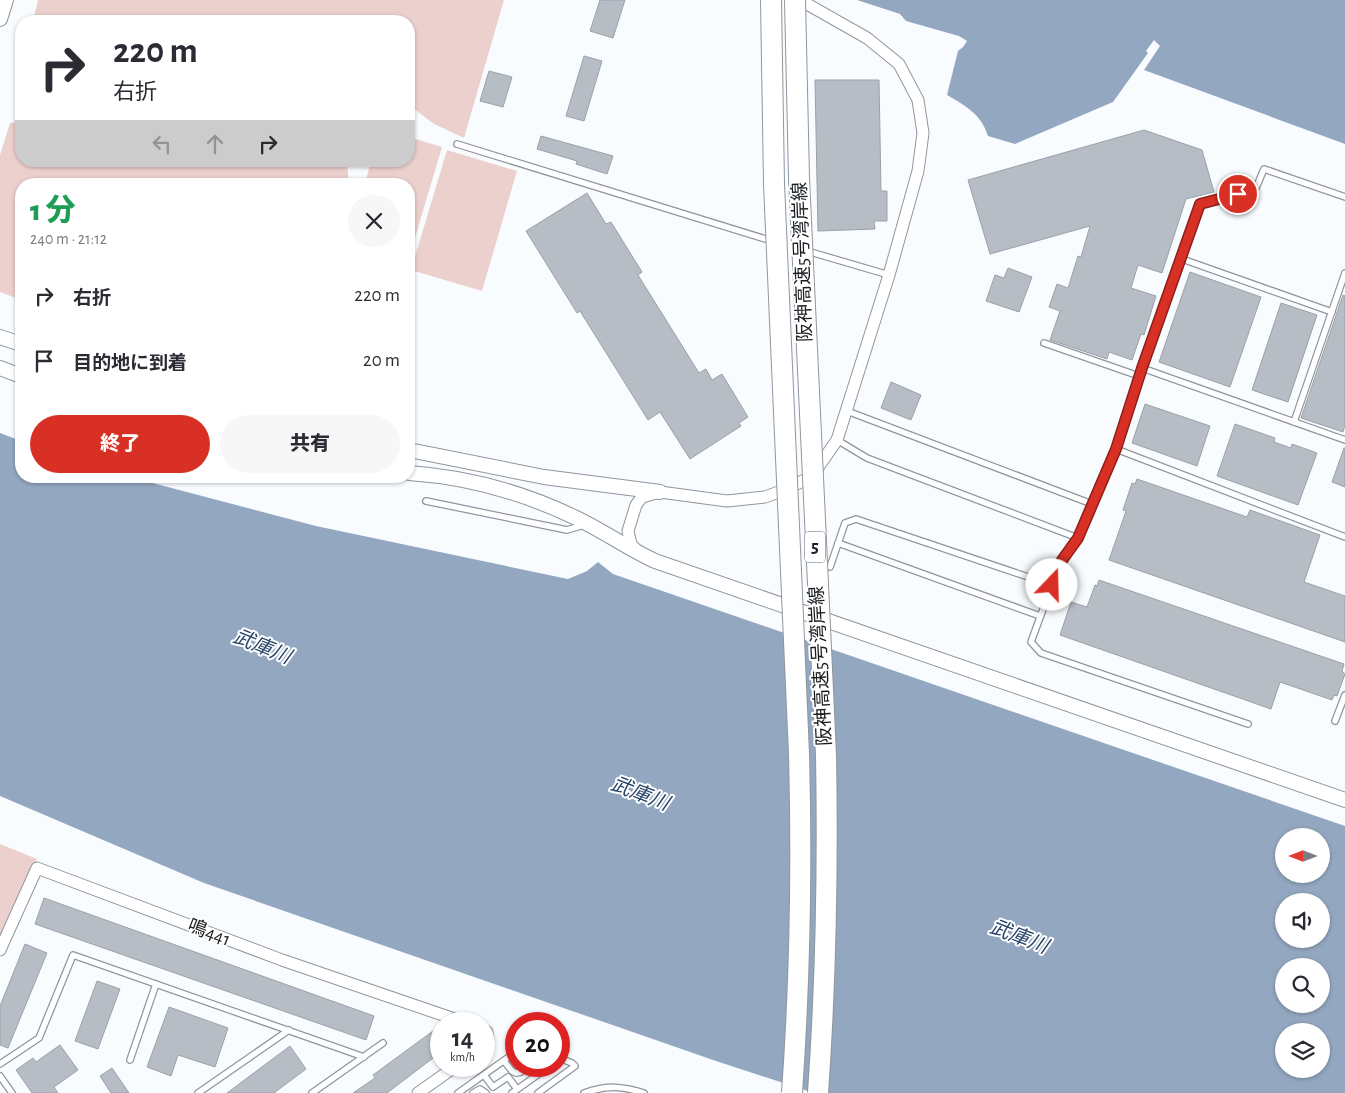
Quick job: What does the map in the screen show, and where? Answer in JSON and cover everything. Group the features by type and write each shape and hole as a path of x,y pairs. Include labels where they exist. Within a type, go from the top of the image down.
{"highway":[{"name":"阪神高速5号湾岸線","path":"770,0 774,184 799,745 801,834 798,965 792,1093"},
{"name":"阪神高速5号湾岸線","path":"795,0 799,178 827,832 824,971 818,1093"}],"street":[{"path":"0,19 6,0"},
{"path":"415,451 544,477 727,501 765,497 787,489 812,476 837,440 847,412 889,275 918,171 923,133 918,100 899,64 868,38 800,0"},
{"path":"0,337 15,342"},
{"path":"0,368 15,374"},
{"path":"415,474 444,476 484,484 535,500 586,524 655,561 1345,800"},
{"path":"640,554 631,544 628,531 636,505 642,497 660,492"},
{"name":"鳴441","path":"0,950 37,868 282,960 434,1012"},
{"path":"418,1093 441,1077"}],"lane":[{"path":"457,144 788,246"},
{"path":"1248,724 1040,653 1031,642 1060,563 1078,538 1116,449 1139,376 1200,204 1256,188 1264,169 1345,197"},
{"path":"797,248 889,275"},
{"path":"1182,259 1332,312"},
{"path":"1294,422 1345,273"},
{"path":"1044,343 1139,376"},
{"path":"1142,368 1345,440"},
{"path":"847,412 1092,504"},
{"path":"837,440 867,458 1078,538"},
{"path":"1116,449 1345,536"},
{"path":"426,501 567,530 586,524"},
{"path":"830,566 845,524 856,519 1052,585"},
{"path":"838,543 1040,616"},
{"path":"1335,721 1345,695"},
{"path":"0,1064 39,1038 73,955 364,1057"},
{"path":"130,1060 156,984"},
{"path":"198,1093 289,1030"},
{"path":"312,1093 383,1044"},
{"path":"495,1067 504,1061"},
{"path":"570,1062 575,1066 570,1070"},
{"path":"0,1076 12,1093"},
{"path":"458,1093 481,1077"},
{"path":"486,1077 493,1087 508,1077 515,1091 534,1077"},
{"path":"538,1093 560,1077"},
{"path":"471,1084 474,1092 480,1090 486,1093"},
{"path":"584,1093 597,1089 625,1087 644,1093"}],"shaded area":[{"path":"38,0 504,0 464,138 434,124 415,110 415,15 34,15"},
{"path":"10,123 15,123 15,167 347,167 348,178 15,178 15,298 0,292 0,155"},
{"path":"415,139 442,147 415,238 415,178 367,178 369,167 415,167"},
{"path":"447,150 517,171 482,291 415,271 415,257"},
{"path":"0,844 37,859 0,939"}],"water":[{"path":"857,0 1345,0 1345,144 1144,70 1160,46 1154,40 1146,51 1148,53 1113,102 1015,144 988,136 985,128 972,111 947,95 958,51 967,41 959,36 906,21 900,14"},
{"name":"武庫川","path":"0,433 15,439 15,483 153,483 316,526 568,579 587,571 598,562 613,574 1345,826 1345,1093 814,1093 716,1061 204,883 0,796"}],"building":[{"path":"600,0 625,0 613,38 590,31"},
{"path":"584,56 602,61 584,121 566,116"},
{"path":"489,71 512,77 503,107 480,101"},
{"path":"815,80 879,80 881,191 887,191 887,221 874,221 875,229 818,231"},
{"path":"1144,130 1202,150 1214,192 1186,199 1162,273 1138,265 1131,288 1156,296 1144,335 1141,334 1132,360 1109,352 1107,359 1050,340 1060,311 1049,307 1057,284 1068,288 1078,256 1081,257 1090,226 990,254 968,180"},
{"path":"541,136 613,156 607,174 576,164 577,161 537,149"},
{"path":"587,193 606,224 611,222 642,272 638,275 699,373 706,369 712,380 722,374 748,417 739,423 741,426 690,459 660,412 648,420 580,311 577,313 526,231"},
{"path":"1008,268 1032,277 1019,312 986,301 995,275 1004,278"},
{"path":"1190,272 1261,297 1230,387 1159,362"},
{"path":"1343,295 1345,296 1345,425 1343,432 1301,418"},
{"path":"1281,303 1317,315 1288,402 1252,390"},
{"path":"891,382 921,395 911,420 881,408"},
{"path":"1145,404 1210,426 1197,466 1132,443"},
{"path":"1235,424 1275,438 1274,442 1291,448 1292,444 1317,453 1298,505 1217,476"},
{"path":"1345,448 1345,487 1332,482"},
{"path":"1137,479 1247,517 1250,510 1320,535 1304,582 1345,596 1345,642 1109,560 1126,511 1123,510 1132,483 1135,484"},
{"path":"1099,580 1344,664 1342,671 1345,674 1337,696 1334,695 1332,700 1280,682 1271,709 1060,635 1071,602 1087,607 1095,585 1097,586"},
{"path":"44,898 374,1016 366,1040 35,924"},
{"path":"25,944 47,953 8,1048 0,1045 0,1006"},
{"path":"97,981 120,989 98,1049 75,1041"},
{"path":"169,1007 228,1028 215,1067 178,1055 171,1076 147,1067"},
{"path":"430,1033 430,1060 387,1093 353,1093 375,1078 373,1075"},
{"path":"60,1045 78,1070 54,1087 58,1093 32,1093 16,1070 33,1058 36,1062"},
{"path":"290,1046 306,1069 274,1093 227,1093"},
{"path":"112,1068 129,1093 111,1093 100,1076"}],"route":[{"path":"1052,585 1060,563 1078,538 1116,449 1142,368 1200,204 1238,194"}]}
